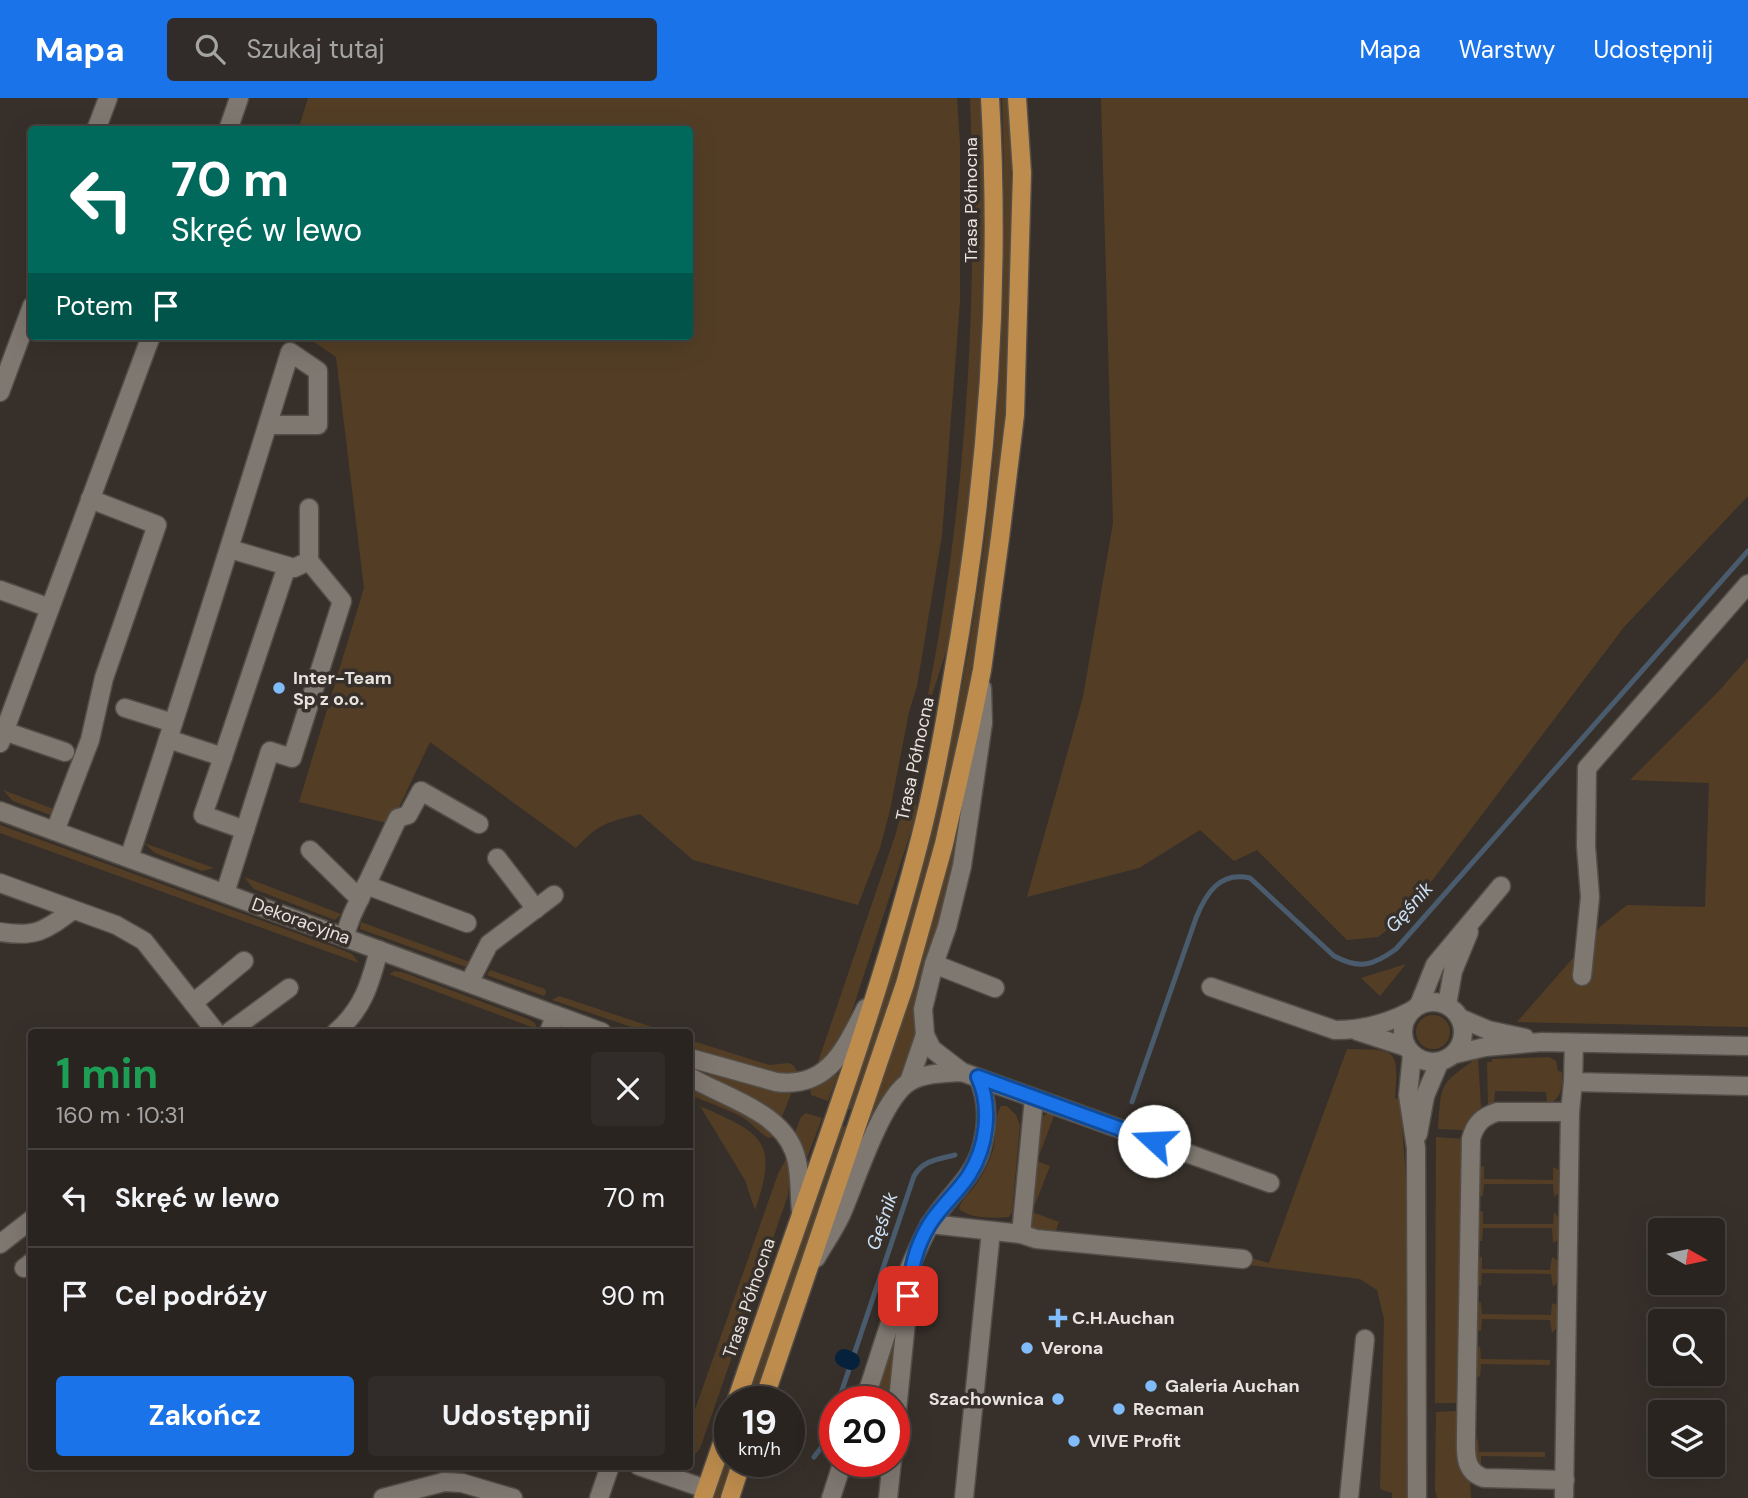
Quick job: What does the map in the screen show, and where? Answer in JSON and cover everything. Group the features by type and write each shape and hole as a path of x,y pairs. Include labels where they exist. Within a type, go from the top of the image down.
{"main road":[{"name":"Trasa Północna","path":"741,1386 876,989 920,839 946,718 967,601 988,415 994,175 990,98"},
{"path":"769,1386 909,971 944,844 982,670 1015,415 1022,173 1017,98"},
{"path":"704,1493 714,1465"},
{"path":"730,1498 737,1477"}],"street":[{"path":"98,126 108,98"},
{"path":"229,126 239,98"},
{"path":"0,391 28,317"},
{"path":"65,752 2,737 150,340"},
{"path":"129,858 268,425"},
{"path":"55,831 90,740 104,678 157,525 90,499"},
{"path":"225,893 270,751 292,758 342,601 309,561 310,508"},
{"path":"230,549 294,568 309,561"},
{"path":"244,830 203,815 287,566"},
{"path":"1582,976 1590,897 1586,846 1587,768 1748,584"},
{"path":"0,590 50,608"},
{"path":"809,1270 840,1218 883,1118 895,1096 909,1082 925,1035 923,1009 947,927 972,811 983,723 982,670"},
{"path":"125,708 223,757"},
{"path":"344,937 398,818 408,815 421,791 479,824"},
{"name":"Dekoracyjna","path":"0,811 594,1029"},
{"path":"310,850 363,892 467,923"},
{"path":"497,858 536,909"},
{"path":"0,883 116,925 144,941 214,1029"},
{"path":"1417,1498 1416,1148 1408,1095 1409,1051 1403,1028 1435,965 1501,886"},
{"path":"469,983 489,944 554,895"},
{"path":"0,932 17,935 44,931 73,910"},
{"path":"1447,1005 1453,971 1478,912"},
{"path":"339,1029 352,1018 366,992 379,950"},
{"path":"193,1003 244,961"},
{"path":"934,964 995,988"},
{"path":"1210,987 1326,1028 1354,1030 1391,1022 1428,1002 1447,1005 1460,1018 1488,1030 1542,1042"},
{"path":"233,1029 289,988"},
{"path":"693,1059 775,1082 788,1083 810,1079 820,1075 844,1050 876,989"},
{"path":"550,1029 555,1015"},
{"path":"1455,1054 1464,1037 1460,1018"},
{"path":"1354,1030 1409,1051 1429,1063 1439,1063 1455,1054 1485,1047 1542,1042 1748,1046"},
{"path":"869,1386 913,1257 930,1224 970,1174 982,1148 986,1120 984,1091 970,1075 933,1049 925,1035"},
{"path":"1570,1112 1497,1112 1479,1121 1474,1129 1471,1150 1465,1455 1471,1470 1484,1478 1564,1489 1570,1112 1574,1043"},
{"path":"1416,1148 1425,1096 1439,1063"},
{"path":"909,1082 937,1073 970,1075 1270,1183"},
{"path":"693,1079 751,1107 787,1136 796,1154 801,1211"},
{"path":"1573,1082 1748,1086"},
{"path":"1021,1234 1034,1098"},
{"path":"0,1244 28,1222"},
{"path":"930,1224 1021,1234 1036,1239 1243,1259"},
{"path":"964,1498 991,1231"},
{"path":"900,1386 913,1257"},
{"path":"1349,1498 1365,1339"},
{"path":"599,1498 609,1470"},
{"path":"649,1470 704,1493"},
{"path":"831,1498 838,1477"},
{"path":"888,1498 890,1477"},
{"path":"383,1498 444,1482 462,1483 513,1498"}],"shaded area":[{"path":"308,98 957,98 960,144 960,301 942,535 917,686 909,712 890,810 880,848 858,905 693,860 640,814 605,825 591,833 576,848 430,742 391,824 299,802 364,588 336,357 311,340 693,340 693,126 299,126"},
{"path":"970,98 983,98 986,218 977,436 953,630 932,695 928,694 952,546 967,397 972,248"},
{"path":"1002,98 1009,98 1011,131 1010,333 1003,439 983,597 965,701 934,843 896,977 853,1110 846,1108 901,937 946,764 980,579 1000,373 1004,236"},
{"path":"1101,98 1748,98 1748,496 1624,627 1406,915 1378,937 1347,940 1257,850 1234,861 1200,830 1139,868 1027,897 1083,697 1113,523"},
{"path":"1748,658 1748,1027 1517,1022 1601,926 1627,905 1705,907 1709,783 1630,780"},
{"path":"917,770 916,816 853,1008 838,1046 816,1068 895,836 913,773"},
{"path":"3,790 59,811 53,816 13,801"},
{"path":"965,797 963,829 916,1022 913,1050 899,1084 878,1119 870,1116 932,926"},
{"path":"0,825 345,951 352,954 359,963 0,833"},
{"path":"144,843 214,868 202,871 155,853"},
{"path":"244,877 341,914 335,920 254,889"},
{"path":"361,922 470,962 466,967 360,929"},
{"path":"1406,964 1380,996 1361,978"},
{"path":"490,970 545,989 546,993 544,996 487,975"},
{"path":"395,971 528,1019 535,1023 537,1029 389,974"},
{"path":"559,996 658,1029 637,1029 552,1000"},
{"path":"1433,1015 1445,1020 1450,1032 1445,1044 1433,1049 1421,1044 1416,1032 1421,1020"},
{"path":"693,1041 769,1065 789,1063 798,1074 772,1075 693,1048"},
{"path":"1347,1049 1385,1051 1391,1055 1396,1069 1395,1098 1400,1099 1407,1194 1407,1498 1392,1498 1392,1493 1380,1489 1384,1319 1377,1290 1360,1279 1249,1265 1251,1258 1269,1263"},
{"path":"1478,1057 1481,1107 1463,1130 1438,1129 1440,1101 1445,1085"},
{"path":"1549,1057 1556,1061 1558,1071 1562,1072 1560,1093 1555,1100 1547,1102 1546,1092 1495,1091 1494,1103 1488,1105 1487,1062 1492,1062 1492,1059"},
{"path":"709,1071 793,1089 781,1119 706,1076"},
{"path":"835,1072 838,1075 828,1101 811,1095 810,1086"},
{"path":"693,1088 757,1119 775,1136 769,1138 742,1117 693,1096"},
{"path":"700,1106 737,1124 759,1142 764,1153 765,1168 755,1210 745,1180"},
{"path":"1001,1106 1007,1106 1016,1115 1020,1125 1012,1212 1009,1217 969,1215 959,1209 960,1205 978,1182 990,1159"},
{"path":"806,1113 822,1118 805,1163 794,1135 801,1117"},
{"path":"1048,1113 1055,1113 1037,1161 1050,1166 1032,1212 1059,1222 1054,1235 1030,1228 1039,1119"},
{"path":"840,1125 847,1127 758,1386 751,1386"},
{"path":"1436,1137 1464,1139 1459,1403 1435,1403"},
{"path":"788,1155 788,1195 722,1386 714,1386 714,1408 699,1450 693,1456 693,1415 778,1174"},
{"path":"1484,1166 1484,1179 1553,1180 1553,1167 1559,1170 1560,1192 1554,1197 1553,1184 1484,1184 1483,1196 1479,1195 1479,1167"},
{"path":"1483,1211 1483,1224 1553,1224 1554,1212 1558,1217 1558,1240 1553,1243 1552,1228 1483,1228 1482,1241 1477,1241 1478,1212"},
{"path":"1482,1256 1482,1269 1550,1270 1552,1257 1557,1260 1558,1281 1553,1287 1551,1274 1482,1273 1481,1286 1476,1285 1475,1261"},
{"path":"1481,1302 1482,1314 1551,1315 1552,1303 1557,1305 1557,1327 1552,1333 1550,1320 1482,1319 1481,1331 1475,1330 1475,1303"},
{"path":"892,1345 896,1350 892,1386 875,1386 889,1346"},
{"path":"1480,1346 1481,1359 1550,1360 1550,1365 1481,1364 1480,1377 1475,1375 1474,1349"},
{"path":"1456,1411 1458,1460 1470,1480 1471,1498 1437,1498 1436,1412"},
{"path":"1478,1439 1479,1452 1545,1452 1545,1457 1481,1456 1481,1468 1471,1452 1472,1442"},
{"path":"720,1477 726,1477 719,1498 713,1498"}],"waterway":[{"name":"Gęśnik","path":"1132,1102 1196,918 1204,900 1216,886 1230,878 1250,878 1334,956 1343,960 1366,964 1396,949 1748,551"},
{"name":"Gęśnik","path":"843,1386 914,1176 927,1163 955,1155"},
{"path":"844,1358 851,1361"},
{"name":"Gęśnik","path":"814,1457 819,1450"}],"place":[{"name":"Inter-Team Sp z o.o.","path":"279,688"},
{"name":"C.H.Auchan","path":"1058,1318"},
{"name":"Verona","path":"1027,1348"},
{"name":"Galeria Auchan","path":"1151,1386"},
{"name":"Szachownica","path":"1058,1399"},
{"name":"Recman","path":"1119,1409"},
{"name":"VIVE Profit","path":"1074,1441"}],"route":[{"path":"908,1296 913,1257 930,1224 970,1174 982,1148 986,1120 984,1091 978,1077 1154,1141"}]}
